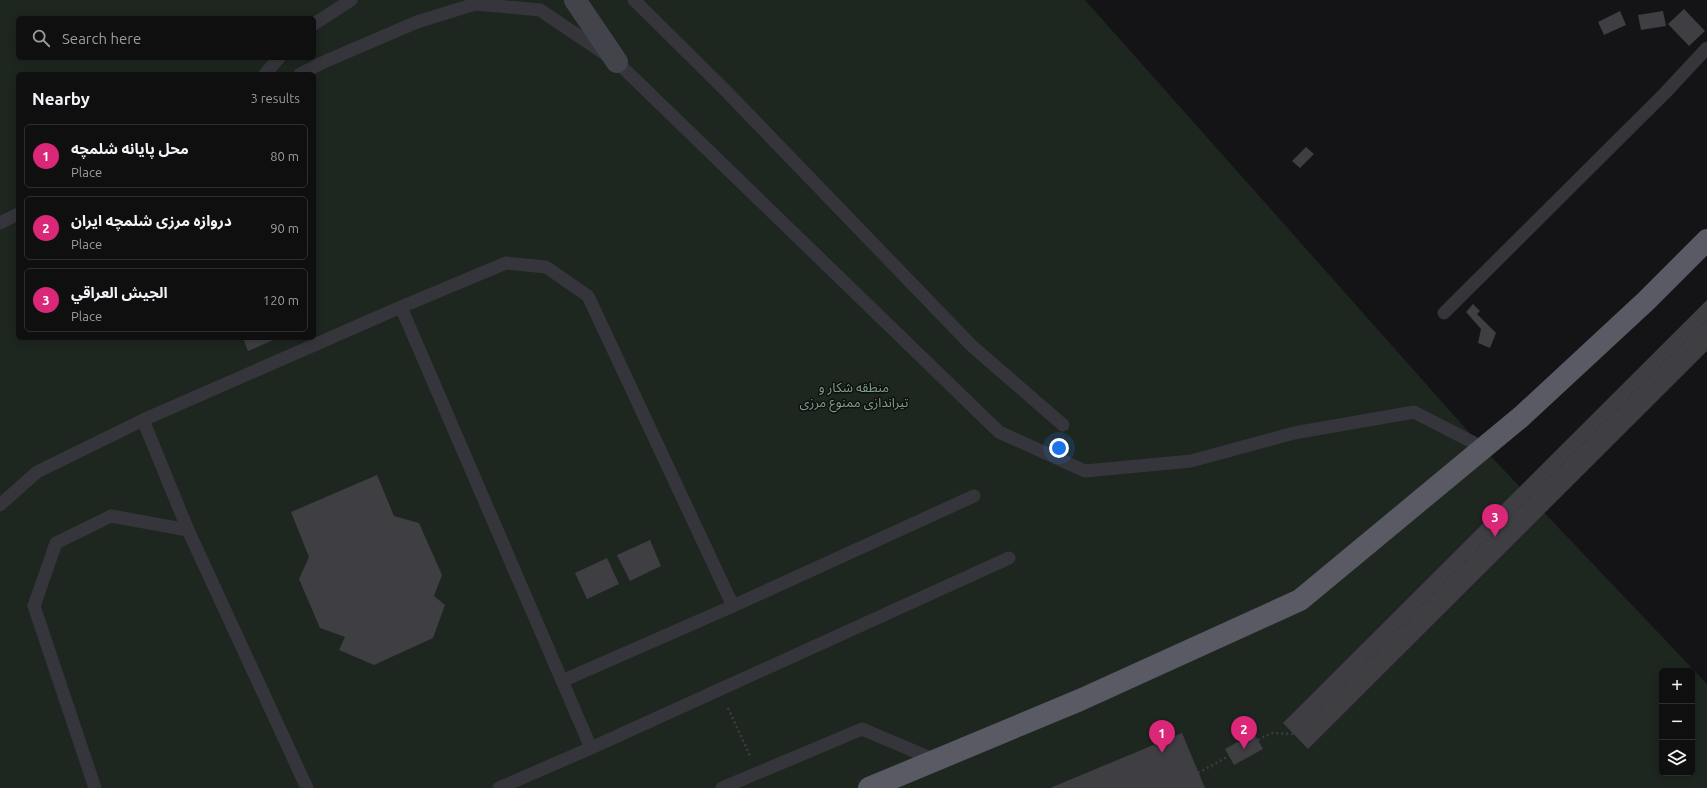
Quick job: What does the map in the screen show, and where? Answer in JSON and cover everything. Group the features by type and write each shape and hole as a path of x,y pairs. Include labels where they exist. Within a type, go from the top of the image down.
{"highway":[{"path":"869,788 1080,700 1300,600 1482,447 1522,416 1646,301 1707,240"}],"main road":[{"path":"576,0 618,62"}],"lane":[{"path":"316,23 351,0"},
{"path":"634,0 725,90 972,346 1063,425"},
{"path":"304,72 417,22 475,4 540,10 618,62 999,432 1085,471 1191,460 1294,432 1414,412 1482,447"},
{"path":"1444,313 1666,92 1707,48"},
{"path":"267,72 277,60"},
{"path":"0,223 16,215"},
{"path":"0,506 37,472 143,420 401,307 506,263 546,267 588,296 732,606"},
{"path":"401,307 591,748"},
{"path":"143,420 188,530 308,788"},
{"path":"562,681 732,606 974,496"},
{"path":"95,788 34,606 56,543 111,516 188,530"},
{"path":"499,788 591,748 1009,558"},
{"path":"722,788 862,729 935,760"}],"path":[{"path":"1258,740 1271,733 1294,734 1707,319"},
{"path":"720,689 757,773"},
{"path":"1198,773 1229,756"}],"green space":[{"name":"منطقه شکار و تیراندازی ممنوع مرزی","path":"0,0 1085,0 1482,447 1692,668 1659,668 1659,776 1695,776 1695,671 1707,684 1707,788 0,788"}],"building":[{"path":"1684,9 1705,31 1689,46 1668,24"},
{"path":"1620,11 1626,25 1604,35 1598,22"},
{"path":"1663,11 1666,26 1641,30 1638,15"},
{"path":"1306,147 1314,154 1300,168 1292,161"},
{"path":"1707,300 1707,351 1308,749 1283,723"},
{"path":"1473,304 1480,311 1477,314 1496,333 1490,348 1478,343 1481,329 1466,312"},
{"path":"244,340 273,340 248,351"},
{"path":"377,475 394,516 419,523 442,575 434,596 445,605 433,638 374,665 339,650 345,637 320,628 299,579 309,557 291,512"},
{"path":"650,540 661,566 630,581 617,555"},
{"path":"607,558 619,584 587,599 575,573"},
{"path":"1182,733 1205,788 1050,788"},
{"path":"1254,733 1263,749 1234,765 1225,749"}],"place":[{"name":"الجيش العراقي","path":"1495,537"},
{"name":"دروازه مرزی شلمچه ایران","path":"1244,749"},
{"name":"محل پایانه شلمچه","path":"1162,753"}]}
